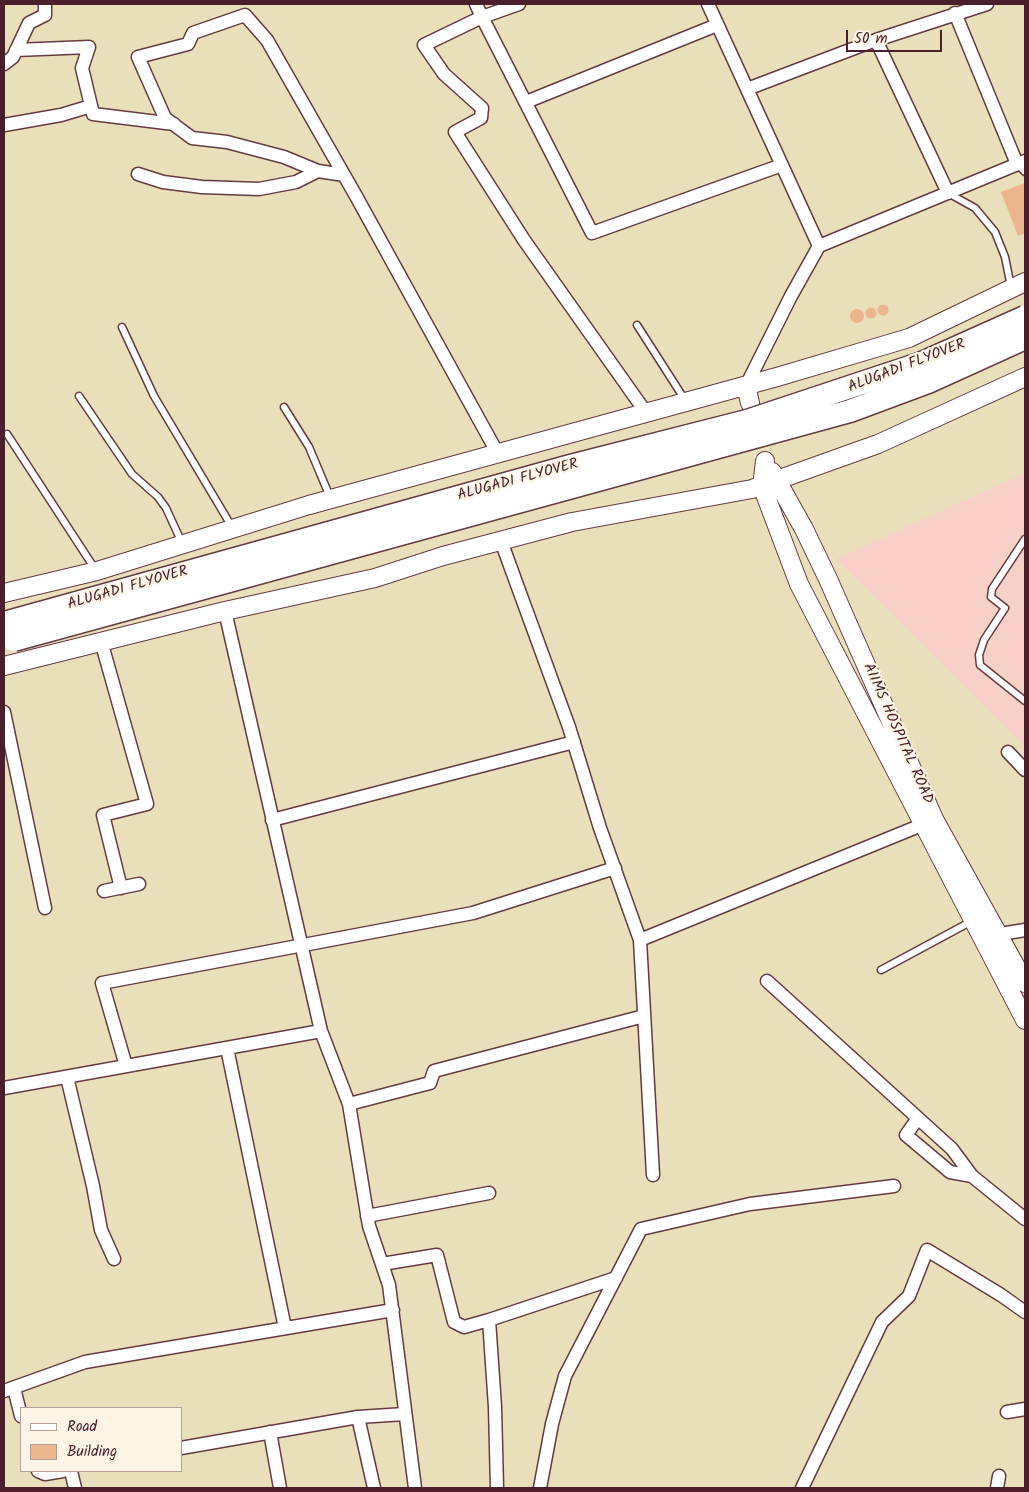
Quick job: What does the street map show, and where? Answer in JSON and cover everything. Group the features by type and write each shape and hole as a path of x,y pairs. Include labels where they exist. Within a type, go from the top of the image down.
{"highway":[{"name":"ALUGADI FLYOVER","path":"9,632 550,472 747,421 922,364 1025,317"},
{"name":"ALUGADI FLYOVER","path":"9,632 850,411 928,382 1025,338"}],"street":[{"path":"4,64 13,57 29,23 45,15 45,4"},
{"path":"476,4 592,233 782,166"},
{"path":"519,4 482,17 424,45 444,74 482,108 481,118 455,132 524,240 647,414"},
{"path":"708,4 819,246"},
{"path":"747,89 876,40 987,4"},
{"path":"748,394 790,296 819,246 948,193 1023,166 955,13"},
{"path":"344,175 318,171 284,157 227,142 192,138 165,118 138,57 188,44 193,33 245,15 267,40 344,175 498,454"},
{"path":"526,102 718,25"},
{"path":"876,40 948,193"},
{"path":"16,50 89,48 82,68 93,114 110,118 174,124"},
{"path":"4,125 61,115 91,106"},
{"path":"138,174 163,182 202,187 260,189 296,182 318,171"},
{"path":"4,593 97,571 331,499 687,402 748,394 909,338 1018,287"},
{"path":"4,666 225,611 375,578 443,556 572,522 702,500 770,484 878,444 1025,378"},
{"name":"AIIMS HOSPITAL ROAD","path":"770,484 782,535 799,584 924,824 979,919 1000,934 1025,983"},
{"name":"AIIMS HOSPITAL ROAD","path":"770,484 828,579 1025,1020"},
{"path":"501,541 574,742 640,940 653,1175"},
{"path":"225,611 321,1031 349,1104 367,1216 389,1285 415,1488"},
{"path":"101,641 147,804 103,815 121,888"},
{"path":"4,712 45,908"},
{"path":"272,820 574,742"},
{"path":"1008,752 1025,770"},
{"path":"640,940 924,824"},
{"path":"126,1066 102,983 473,914 615,868"},
{"path":"104,891 139,884"},
{"path":"1000,934 1025,930"},
{"path":"767,981 952,1149 972,1176 1025,1219"},
{"path":"349,1104 430,1083 434,1071 644,1016"},
{"path":"4,1088 321,1031"},
{"path":"227,1048 285,1328"},
{"path":"67,1077 101,1230 114,1258"},
{"path":"918,1118 906,1134 950,1172 972,1176"},
{"path":"540,1488 552,1424 565,1376 641,1229 750,1204 894,1186"},
{"path":"367,1216 490,1193"},
{"path":"802,1488 882,1322 909,1296 927,1250 1001,1294 1025,1312"},
{"path":"382,1264 437,1255 454,1322 464,1327 616,1278"},
{"path":"20,1414 9,1389 85,1362 393,1310"},
{"path":"488,1320 495,1407 497,1488"},
{"path":"1007,1412 1025,1409"},
{"path":"182,1448 358,1417 405,1414"},
{"path":"358,1417 374,1488"},
{"path":"270,1432 280,1488"},
{"path":"40,1472 45,1474 57,1472"},
{"path":"71,1472 76,1488"}],"lane":[{"path":"948,193 975,208 995,232 1018,287"},
{"path":"637,325 687,402"},
{"path":"122,327 154,396 232,528"},
{"path":"79,396 132,474 158,497 166,508 183,544"},
{"path":"284,408 309,447 331,499"},
{"path":"7,434 97,571"},
{"path":"1025,539 992,588 991,596 1005,608 980,646 979,655 980,665 1025,701"},
{"path":"880,970 979,919"}],"shaded area":[{"path":"1025,473 1025,747 836,559"}],"building":[{"path":"1025,183 1025,233 1018,236 1001,192"},
{"path":"883,304 889,310 883,316 877,310"},
{"path":"871,307 877,313 871,319 865,313"},
{"path":"857,309 862,311 864,316 862,321 857,323 852,321 850,316 852,311"}]}
